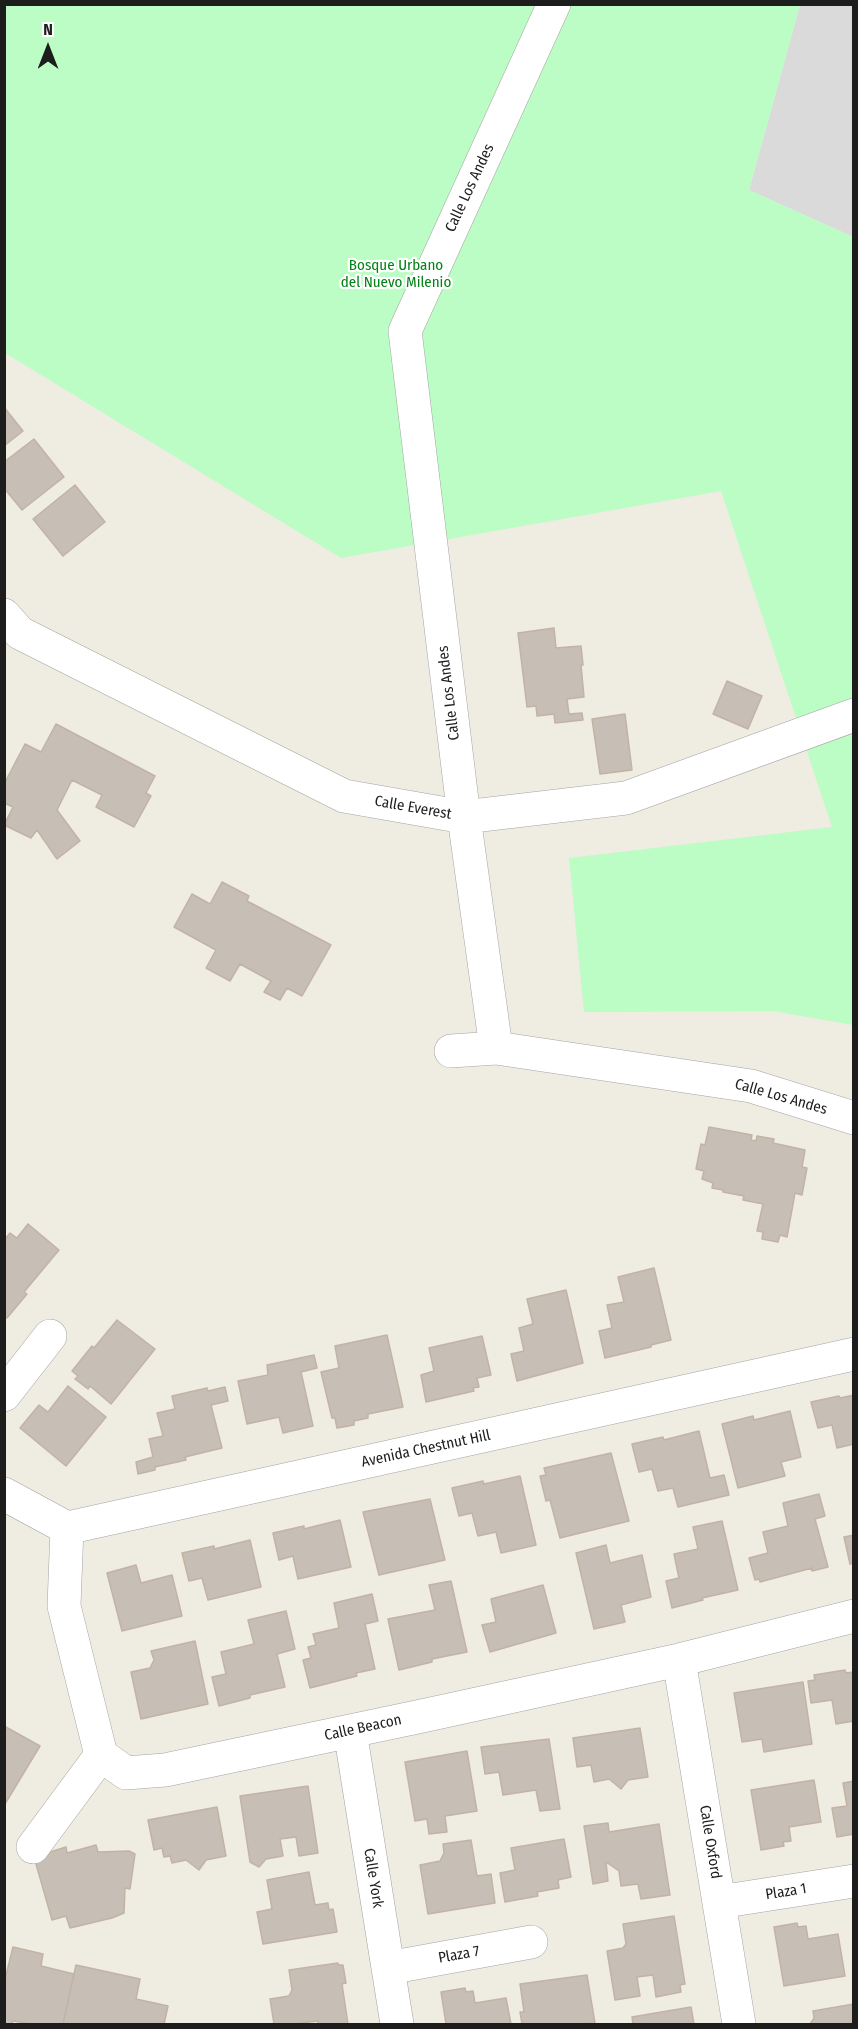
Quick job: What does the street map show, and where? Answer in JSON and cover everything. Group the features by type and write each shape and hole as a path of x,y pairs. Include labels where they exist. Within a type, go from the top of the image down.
{"street":[{"name":"Calle Los Andes","path":"554,4 405,331 464,817 496,1048 751,1086 854,1118"},
{"name":"Calle Everest","path":"4,615 20,633 344,796 464,817 626,798 854,715"},
{"path":"451,1051 496,1048"},
{"path":"4,1395 50,1336"},
{"name":"Avenida Chestnut Hill","path":"67,1528 854,1354"},
{"path":"4,1494 67,1528 64,1606 101,1755 33,1847"},
{"name":"Calle Beacon","path":"101,1755 126,1773 165,1770 679,1660 854,1616"},
{"name":"Calle Oxford","path":"679,1660 740,2025"},
{"name":"Calle York","path":"350,1731 397,2025"},
{"name":"Plaza 1","path":"720,1902 854,1881"},
{"name":"Plaza 7","path":"388,1968 531,1942"}],"shaded area":[{"path":"800,5 853,5 853,237 749,190"}],"green space":[{"name":"Bosque Urbano del Nuevo Milenio","path":"4,5 800,5 749,190 853,237 853,1025 773,1011 584,1012 569,858 832,827 721,491 341,558 5,353"}],"building":[{"path":"4,407 23,431 4,446"},
{"path":"34,439 64,477 22,510 4,488 4,462"},
{"path":"75,485 105,522 63,556 33,519"},
{"path":"554,628 556,648 581,646 584,697 567,699 569,714 582,713 583,720 555,723 554,714 537,716 536,706 527,707 518,633"},
{"path":"727,681 762,696 748,729 713,714"},
{"path":"625,714 632,770 600,774 592,719"},
{"path":"56,724 155,776 146,793 151,796 134,827 96,807 102,795 72,780 57,810 80,841 57,859 37,830 31,838 4,825 13,807 4,803 4,784 25,744 41,752"},
{"path":"222,882 249,896 247,901 331,945 302,996 287,988 280,1000 264,992 271,981 240,964 230,981 206,968 216,950 174,927 192,894 210,904"},
{"path":"709,1127 752,1135 751,1140 756,1141 757,1136 774,1139 773,1143 805,1150 802,1167 807,1168 802,1195 795,1193 787,1237 780,1235 778,1242 762,1239 763,1232 757,1231 763,1204 743,1200 744,1196 712,1188 713,1183 702,1179 704,1171 696,1169 701,1144 705,1145"},
{"path":"28,1224 59,1250 24,1292 27,1294 7,1318 4,1316 4,1240 10,1233 17,1238"},
{"path":"654,1268 671,1340 605,1358 599,1331 612,1328 607,1305 624,1302 618,1277"},
{"path":"566,1290 583,1363 517,1381 511,1354 524,1351 519,1328 533,1324 527,1299"},
{"path":"117,1320 155,1349 111,1404 90,1386 88,1389 75,1379 78,1376 72,1371"},
{"path":"387,1335 403,1407 368,1414 368,1418 354,1421 354,1425 337,1428 335,1418 332,1418 321,1372 339,1368 335,1346"},
{"path":"482,1336 491,1375 477,1378 479,1387 473,1388 474,1391 426,1402 421,1375 434,1371 429,1348"},
{"path":"314,1355 317,1368 301,1372 313,1426 283,1433 279,1417 247,1424 238,1381 268,1375 267,1365"},
{"path":"68,1386 106,1417 66,1466 20,1428 39,1405 48,1412"},
{"path":"225,1387 228,1401 211,1405 222,1448 185,1457 186,1460 155,1467 155,1470 138,1474 136,1462 153,1457 149,1439 163,1436 157,1413 175,1409 172,1396 207,1388 208,1391"},
{"path":"854,1395 854,1444 837,1448 832,1425 818,1428 811,1402"},
{"path":"790,1411 801,1457 781,1462 785,1476 738,1488 722,1424 753,1416 754,1420"},
{"path":"699,1431 710,1478 724,1475 729,1495 678,1507 673,1488 658,1491 652,1469 639,1472 632,1444 663,1437 664,1440"},
{"path":"611,1453 629,1521 560,1538 550,1500 546,1501 540,1476 546,1475 544,1468"},
{"path":"520,1476 536,1545 501,1553 496,1532 478,1536 472,1513 459,1516 452,1488"},
{"path":"819,1494 825,1516 815,1519 828,1567 812,1571 812,1568 760,1582 759,1579 755,1580 749,1558 768,1553 763,1532 788,1526 783,1503"},
{"path":"430,1499 445,1560 379,1575 363,1512"},
{"path":"340,1520 351,1567 298,1579 293,1556 279,1560 273,1533 304,1526 304,1529"},
{"path":"722,1521 738,1590 672,1608 666,1581 679,1578 674,1554 698,1549 693,1527"},
{"path":"854,1535 854,1563 850,1564 844,1537"},
{"path":"250,1540 261,1587 208,1600 202,1578 189,1581 182,1553 214,1546 214,1549"},
{"path":"606,1545 610,1563 642,1555 651,1597 621,1605 625,1622 594,1629 576,1553"},
{"path":"136,1565 141,1583 172,1575 182,1616 122,1631 107,1573"},
{"path":"451,1581 467,1652 432,1659 432,1662 399,1670 388,1619 435,1610 429,1585"},
{"path":"543,1585 556,1633 490,1652 482,1625 496,1622 491,1599"},
{"path":"372,1594 378,1621 365,1624 375,1669 310,1688 303,1660 311,1658 308,1647 316,1645 313,1634 339,1628 334,1603"},
{"path":"286,1611 295,1649 277,1654 285,1687 250,1695 250,1698 219,1706 212,1677 226,1674 221,1652 254,1644 248,1620"},
{"path":"195,1641 208,1704 141,1719 131,1672 150,1668 154,1660 151,1651"},
{"path":"845,1670 846,1673 854,1672 854,1721 836,1724 832,1700 811,1703 808,1681 815,1680 814,1675"},
{"path":"803,1682 812,1744 764,1752 762,1739 742,1742 734,1693"},
{"path":"4,1726 40,1746 5,1804 4,1804"},
{"path":"640,1728 648,1777 628,1780 621,1789 609,1779 594,1782 591,1765 577,1767 573,1738"},
{"path":"549,1739 560,1809 540,1811 536,1790 503,1795 499,1772 485,1774 481,1747"},
{"path":"467,1751 477,1811 445,1816 447,1832 429,1834 427,1819 415,1821 405,1762"},
{"path":"814,1780 821,1822 789,1827 791,1841 783,1842 784,1846 761,1850 751,1790"},
{"path":"854,1781 854,1834 837,1837 832,1808 847,1806 843,1783"},
{"path":"308,1786 318,1853 299,1856 296,1837 280,1839 283,1856 266,1859 259,1867 250,1862 240,1796"},
{"path":"217,1807 226,1856 206,1860 199,1870 186,1860 172,1863 170,1856 164,1857 162,1848 154,1850 148,1820"},
{"path":"608,1823 609,1832 659,1824 670,1895 641,1899 638,1884 621,1886 619,1871 606,1862 608,1881 593,1884 584,1826"},
{"path":"564,1839 571,1877 558,1880 559,1888 537,1892 538,1896 505,1902 500,1873 515,1870 511,1848"},
{"path":"471,1840 477,1876 491,1874 495,1903 428,1914 420,1865 440,1861 444,1853 443,1844"},
{"path":"96,1845 98,1852 129,1851 135,1854 130,1889 125,1888 124,1913 70,1928 66,1916 52,1920 34,1857 66,1847 67,1853"},
{"path":"309,1872 315,1905 328,1903 329,1910 333,1909 337,1932 263,1944 257,1912 272,1909 267,1880"},
{"path":"674,1916 685,1984 680,1985 681,1992 656,1997 653,1975 637,1977 640,1996 615,2000 607,1951 623,1948 626,1944 623,1924"},
{"path":"797,1923 798,1927 806,1926 808,1939 838,1934 845,1976 784,1986 774,1927"},
{"path":"13,1947 43,1954 41,1966 74,1974 63,2024 31,2024 13,2021 12,2024 4,2024 4,1983"},
{"path":"338,1963 338,1965 343,1965 346,1983 342,1984 348,2024 318,2024 318,2021 274,2024 270,1999 289,1996 292,1990 289,1970"},
{"path":"76,1965 140,1979 136,1999 168,2006 164,2024 63,2024"},
{"path":"587,1975 595,2023 522,2024 520,2012 524,2012 520,1984"},
{"path":"465,1988 466,1992 473,1991 475,2003 506,1998 511,2024 446,2024 441,1992"},
{"path":"854,2004 854,2024 810,2024 814,2018 813,2011"},
{"path":"691,2007 694,2024 633,2024 632,2017"}]}
